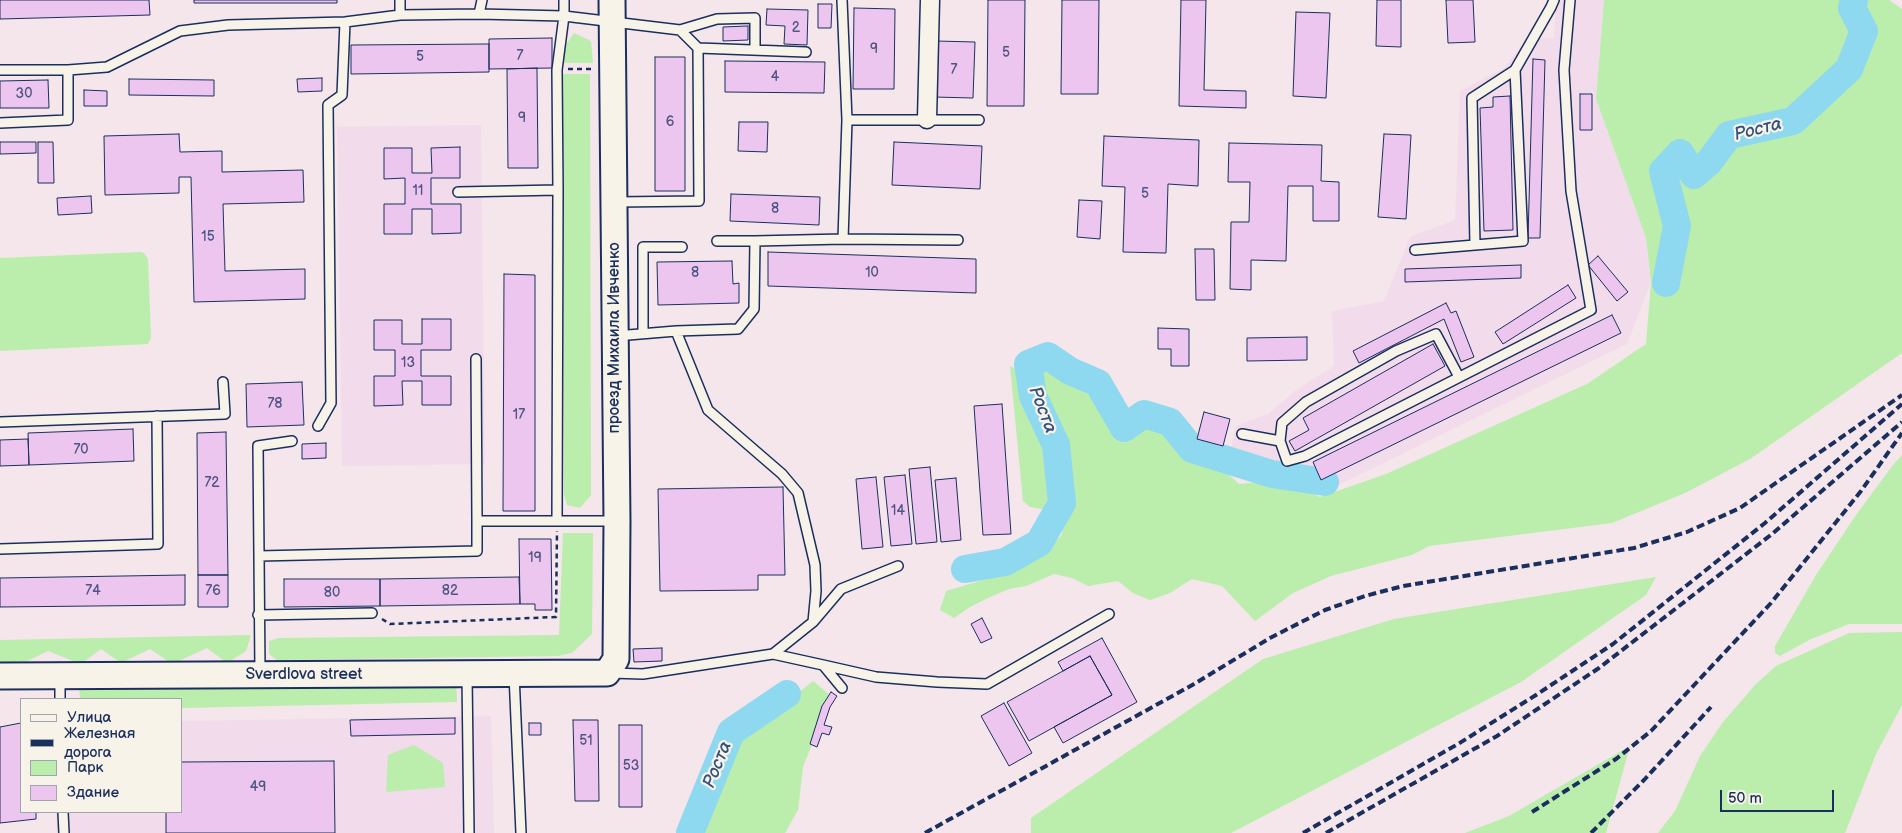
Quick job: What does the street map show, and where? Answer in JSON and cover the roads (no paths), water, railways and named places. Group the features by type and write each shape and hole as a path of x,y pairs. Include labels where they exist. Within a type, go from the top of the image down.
{"street":[{"path":"927,119 930,0"},
{"name":"проезд Михаила Ивченко","path":"607,673 616,660 616,336 612,10"},
{"name":"Sverdlova street","path":"0,676 60,688 260,675 607,673"}],"lane":[{"path":"400,0 400,15"},
{"path":"480,14 482,0"},
{"path":"557,521 557,70 564,16 564,0"},
{"path":"842,0 847,120 843,239"},
{"path":"1475,245 1472,98 1515,70 1554,0"},
{"path":"1459,377 1436,334 1396,351 1306,402 1282,423 1280,441 1288,461 1305,456 1591,310 1571,191 1564,70 1570,0"},
{"path":"0,70 68,70 107,67 180,31 228,25 345,22 400,15 564,16 612,10 680,30 698,48 806,52"},
{"path":"680,30 717,18 755,18 755,50"},
{"path":"318,426 331,403 328,105 342,95 345,22"},
{"path":"614,202 699,200 698,48"},
{"path":"0,122 68,120 68,70"},
{"path":"1415,250 1522,241 1515,70"},
{"path":"847,120 980,120"},
{"path":"458,192 558,190"},
{"path":"717,241 958,240"},
{"path":"616,336 676,331 738,329 754,309 755,241"},
{"path":"643,333 643,247 682,247"},
{"path":"676,331 708,410 782,474 798,493 815,565 816,591 813,622"},
{"path":"259,556 477,551 476,359"},
{"path":"0,422 225,414 223,382"},
{"path":"0,549 158,544 157,416"},
{"path":"1242,434 1280,441"},
{"path":"260,675 258,446 292,442"},
{"path":"477,520 617,521"},
{"path":"773,654 813,622 841,589 898,566"},
{"path":"258,616 372,613"},
{"path":"607,673 643,674 773,654 876,677 986,684 1109,614"},
{"path":"823,665 842,688"},
{"path":"467,674 470,833"},
{"path":"514,674 521,833"},
{"path":"63,813 64,833"}],"waterway":[{"name":"Роста","path":"1666,283 1677,226 1663,171 1680,153 1694,175 1709,162 1729,135 1793,121 1849,69 1864,31 1852,8 1854,0"},
{"name":"Роста","path":"965,569 1005,562 1039,543 1062,503 1056,445 1033,396 1028,364 1048,356 1070,371 1098,383 1124,428 1144,414 1170,422 1192,449 1272,474 1325,482"},
{"name":"Роста","path":"690,833 731,732 787,694"}],"railway":[{"path":"925,833 1194,684 1270,638 1325,610 1365,596 1403,586 1634,548 1687,532 1740,508 1902,395"},
{"path":"1303,833 1458,744 1613,644 1765,523 1902,404"},
{"path":"1326,833 1497,736 1599,668 1772,534 1902,422"},
{"path":"1532,812 1616,759 1651,731 1771,603 1861,491 1902,433"},
{"path":"1591,833 1644,780 1711,707"}]}
